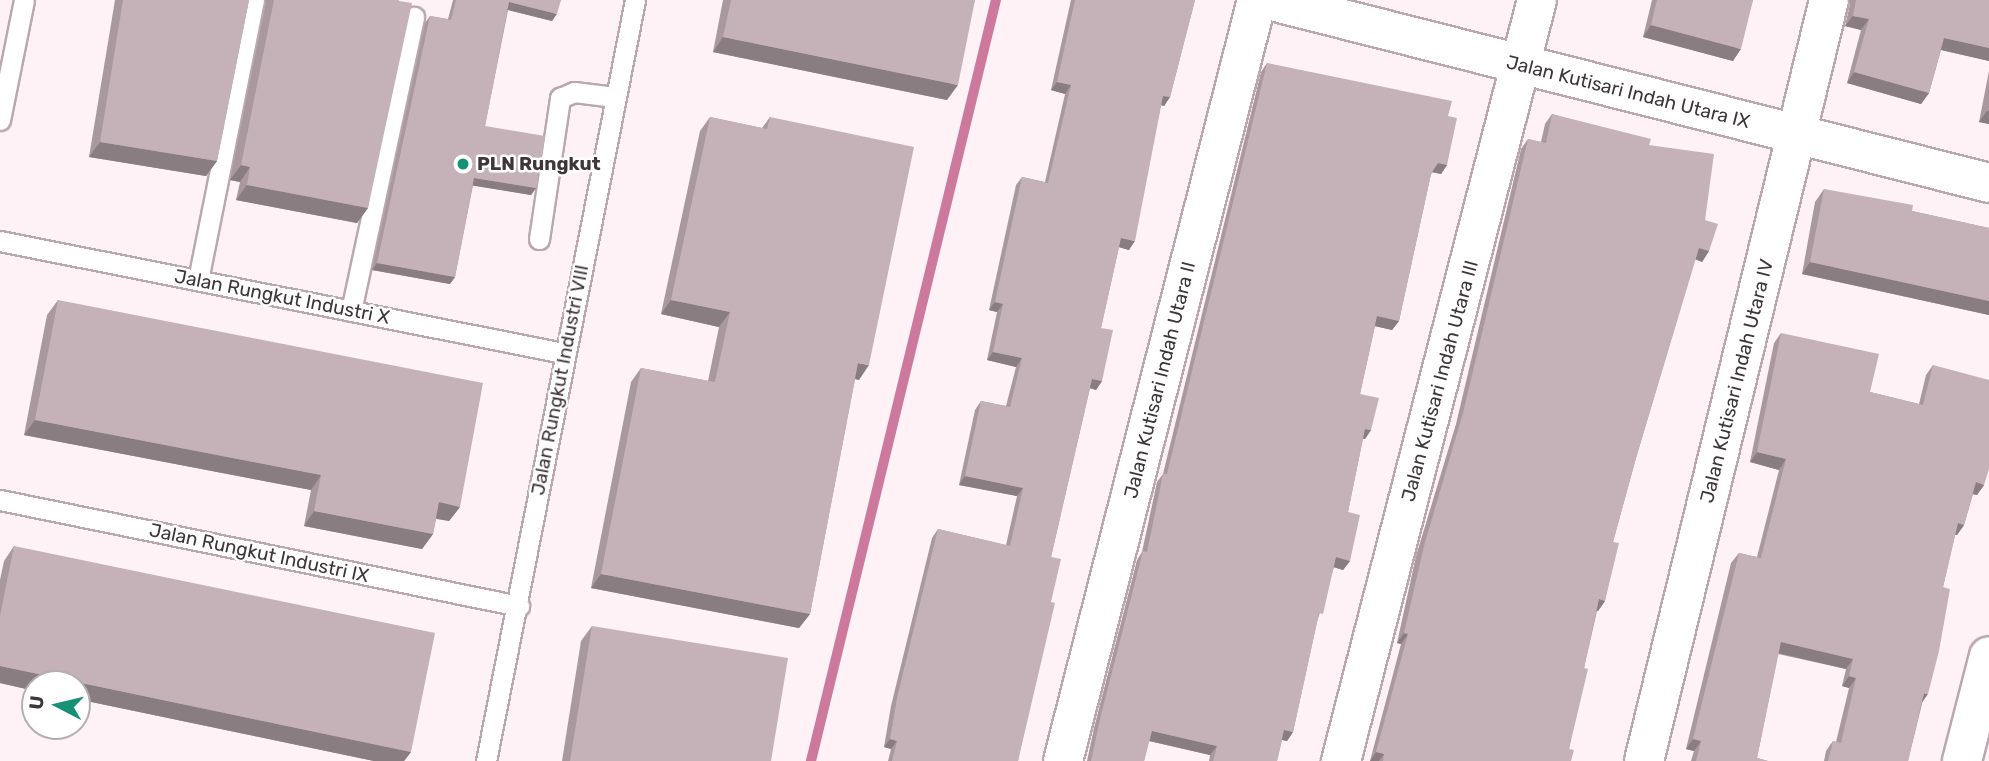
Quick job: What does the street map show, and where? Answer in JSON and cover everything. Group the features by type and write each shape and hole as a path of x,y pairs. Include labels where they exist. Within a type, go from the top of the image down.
{"street":[{"name":"Jalan Kutisari Indah Utara II","path":"1063,761 1257,0"},
{"name":"Jalan Kutisari Indah Utara IX","path":"1268,0 1989,183"},
{"name":"Jalan Kutisari Indah Utara III","path":"1341,761 1523,65 1537,0"},
{"name":"Jalan Kutisari Indah Utara IV","path":"1644,761 1829,0"},
{"path":"1962,761 1989,656"}],"lane":[{"path":"0,120 24,0"},
{"path":"198,280 254,0"},
{"name":"Jalan Rungkut Industri VIII","path":"485,761 519,606 563,353 635,0"},
{"path":"351,311 414,17"},
{"path":"539,239 560,98 574,92 615,97"},
{"name":"Jalan Rungkut Industri X","path":"0,241 563,353"},
{"name":"Jalan Rungkut Industri IX","path":"0,500 519,606"}],"building":[{"path":"123,0 249,0 217,161 100,142"},
{"path":"274,0 399,0 412,3 368,208 247,185 250,167 241,165"},
{"name":"PLN Rungkut","path":"456,0 561,0 557,14 509,2 485,126 545,136 536,188 474,178 455,277 377,263 430,16 451,20"},
{"path":"731,0 975,0 958,85 723,37"},
{"path":"1075,0 1195,0 1170,97 1163,96 1135,241 1121,238 1101,328 1113,330 1102,381 1092,379 1051,557 1061,559 1051,602 1055,603 1018,761 892,761 897,741 890,739 897,698 938,529 1010,546 1023,488 965,476 981,401 1010,407 1022,358 993,352 1003,304 995,302 1022,177 1048,183 1071,85 1057,82"},
{"path":"1657,0 1753,0 1741,49 1651,25"},
{"path":"1856,0 1989,0 1989,48 1944,38 1929,93 1854,72 1869,19 1853,16"},
{"path":"1267,63 1452,101 1448,116 1457,118 1447,165 1438,163 1431,174 1399,321 1377,316 1360,394 1379,398 1371,430 1365,429 1348,512 1360,515 1350,561 1336,557 1323,614 1319,613 1293,732 1284,730 1277,761 1213,761 1217,746 1152,731 1144,761 1091,761 1143,551 1147,552 1163,474 1167,474"},
{"path":"1552,114 1651,139 1649,145 1714,154 1705,220 1718,224 1709,251 1699,248 1613,542 1619,543 1605,601 1599,599 1584,668 1588,669 1569,749 1574,750 1571,761 1383,761 1384,754 1376,752 1408,634 1404,633 1424,546 1463,413 1528,139 1546,143"},
{"path":"710,117 767,129 770,117 914,147 869,365 858,363 810,614 601,574 641,368 715,382 730,312 671,300"},
{"path":"1824,189 1913,205 1912,211 1989,228 1989,301 1810,262"},
{"path":"58,300 483,383 460,507 439,502 433,534 314,511 321,475 35,420"},
{"path":"1781,333 1879,354 1870,392 1923,405 1933,365 1989,380 1989,469 1984,485 1976,482 1964,525 1958,523 1943,587 1950,589 1939,651 1928,694 1924,693 1908,761 1828,761 1833,741 1841,743 1856,678 1849,676 1853,659 1781,642 1757,758 1768,761 1696,761 1701,741 1693,739 1739,553 1761,558 1786,459 1757,452"},
{"path":"14,546 435,633 411,752 91,685 91,670 21,670 0,666 0,616"},
{"path":"592,626 788,658 771,761 570,761"}],"waterway":[{"path":"811,761 996,0"}],"place":[{"name":"PLN Rungkut","path":"463,164"}]}
